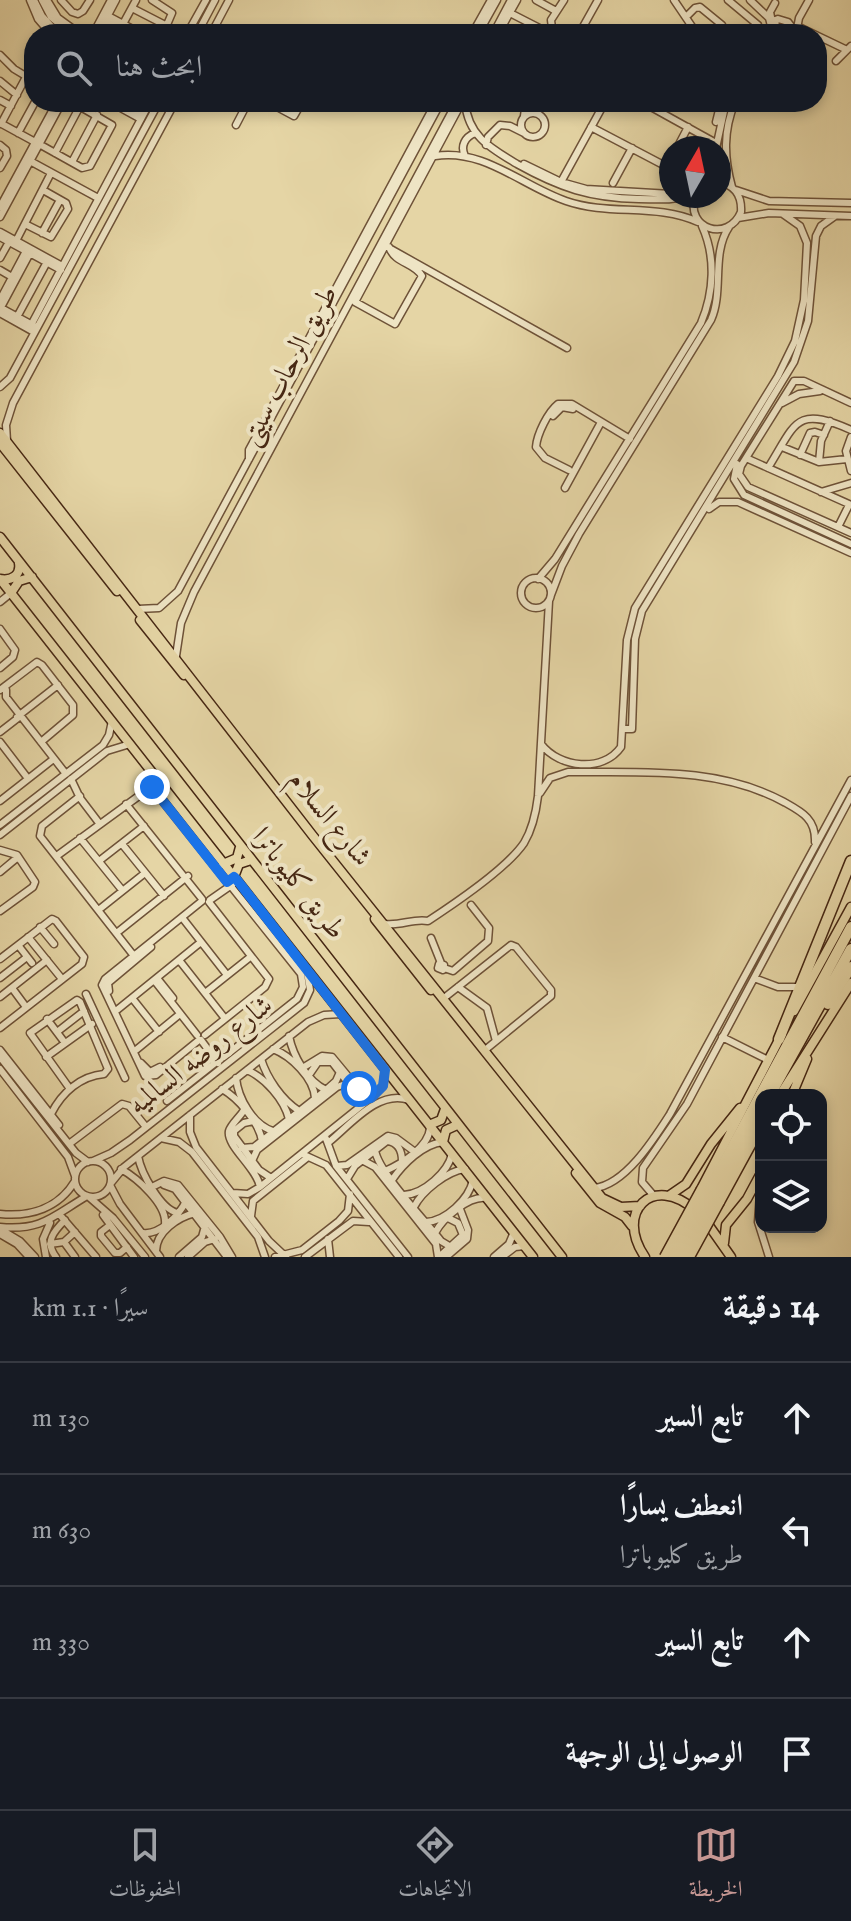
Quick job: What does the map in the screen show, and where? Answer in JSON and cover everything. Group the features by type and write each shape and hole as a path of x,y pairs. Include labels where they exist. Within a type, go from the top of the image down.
{"highway":[{"path":"779,1039 851,861"},
{"path":"682,1257 710,1196 851,927"},
{"path":"773,1089 851,949"},
{"path":"797,1047 806,1038 850,968"},
{"path":"832,1013 850,968"},
{"path":"673,1257 755,1121"}],"main road":[{"name":"شارع السلام","path":"0,433 212,708 485,1050 598,1201 625,1217 632,1226"},
{"name":"شارع السلام","path":"7,446 176,656 261,777 555,1142 605,1200 623,1208 640,1206"},
{"name":"طريق كليوباترا","path":"0,537 562,1257"},
{"path":"0,579 17,574 18,560"},
{"path":"10,592 19,581 32,577"},
{"name":"طريق كليوباترا","path":"0,579 223,864 229,884 306,968 533,1257"},
{"path":"223,864 237,858 240,847"},
{"path":"229,884 239,864 251,860"},
{"path":"690,1257 748,1098 851,907"},
{"path":"784,1089 851,983"},
{"path":"795,1089 825,1024"},
{"path":"670,1195 688,1182 711,1144 748,1098"},
{"path":"429,1125 441,1120 445,1109"},
{"path":"443,1142 445,1131 457,1125"},
{"path":"664,1257 755,1135"},
{"path":"724,1244 727,1222 755,1185"},
{"path":"645,1257 632,1226 640,1206 655,1196 670,1195 679,1197 695,1210 731,1257"}],"street":[{"path":"32,0 44,24"},
{"path":"45,0 65,24"},
{"path":"61,0 75,14 83,11 88,1"},
{"path":"102,24 114,0"},
{"path":"101,24 114,0"},
{"path":"107,18 123,24 136,0"},
{"path":"152,0 171,11 168,24"},
{"path":"192,0 204,3 192,24"},
{"path":"216,24 226,0"},
{"path":"484,24 491,0"},
{"path":"479,24 497,0"},
{"path":"502,24 514,0"},
{"path":"499,24 514,0"},
{"path":"536,0 557,9"},
{"path":"543,0 557,9"},
{"path":"551,24 564,0"},
{"path":"585,24 598,0"},
{"path":"674,0 691,24"},
{"path":"734,0 761,24"},
{"path":"750,0 774,20 790,24"},
{"path":"797,24 809,0"},
{"path":"775,3 770,12 775,24"},
{"path":"202,24 213,4 222,13"},
{"path":"686,17 700,7 721,24"},
{"path":"132,8 163,24"},
{"path":"36,11 48,24"},
{"path":"501,20 509,14"},
{"path":"509,14 527,24"},
{"path":"107,18 116,24"},
{"path":"827,39 844,53"},
{"path":"0,55 24,75"},
{"path":"0,81 17,95"},
{"path":"24,81 1,124 82,168 90,166 112,128 111,123 91,112"},
{"path":"0,100 11,106"},
{"path":"18,133 30,112"},
{"path":"0,207 54,112"},
{"path":"55,153 77,112"},
{"path":"131,112 142,117"},
{"path":"135,112 142,117"},
{"path":"0,387 10,378 62,268 102,200 114,186 145,112"},
{"path":"33,328 130,148 153,112"},
{"path":"7,446 9,410 65,312 170,112"},
{"path":"236,125 243,112"},
{"name":"طريق الرحاب سيتى","path":"138,609 159,608 173,598 182,585 368,241 433,112"},
{"name":"طريق الرحاب سيتى","path":"176,656 181,623 194,592 371,268 378,248 386,243 413,188 460,112"},
{"path":"413,188 461,112"},
{"path":"469,112 476,135 485,145 544,179 578,192 612,198 659,197"},
{"path":"524,112 524,133"},
{"path":"485,145 500,125 534,137 543,131 543,119 532,112"},
{"path":"561,182 599,112"},
{"path":"660,112 702,135 716,132"},
{"path":"715,136 721,112"},
{"path":"726,136 733,112"},
{"path":"465,156 465,140 499,124 515,125 535,114"},
{"path":"72,162 97,115"},
{"path":"591,127 659,162"},
{"path":"683,136 688,127"},
{"path":"0,217 37,143"},
{"path":"0,145 7,154 0,168"},
{"path":"485,145 569,185 601,192 659,196"},
{"path":"613,183 632,148"},
{"path":"434,156 465,156 481,160 569,202 610,210 674,213 711,230 729,227"},
{"path":"30,161 102,200 121,206"},
{"path":"569,185 570,166"},
{"path":"1,253 25,224 51,173"},
{"path":"385,924 404,925 419,919 428,921 510,859 531,829 538,796 550,598 562,566 670,382 714,314 719,288 720,251 724,236 738,218 741,204 731,181"},
{"path":"114,186 118,193 127,191"},
{"path":"731,188 769,201 851,203"},
{"path":"0,189 7,193"},
{"path":"25,224 47,237 54,235 68,209 68,204 43,190"},
{"path":"42,233 60,200"},
{"path":"769,201 765,207 769,213"},
{"path":"674,213 675,208"},
{"path":"670,382 706,311 712,278 711,251 693,208"},
{"path":"738,218 769,213 851,216"},
{"path":"538,796 553,776 614,756 622,744 630,624 638,603 676,549 755,419 794,362 805,336 812,298 810,246 800,226 783,214"},
{"path":"810,246 821,226 835,216"},
{"path":"250,460 249,450 373,227 386,243 394,258 419,271 422,276 397,322 394,324 355,302 386,243"},
{"path":"0,235 62,268"},
{"path":"368,241 378,248"},
{"path":"13,242 50,262"},
{"path":"386,243 567,348"},
{"path":"711,251 716,248 720,251"},
{"path":"0,310 28,252"},
{"path":"1,296 28,252"},
{"path":"17,317 50,262"},
{"path":"0,270 12,277"},
{"path":"0,310 33,328"},
{"path":"0,310 33,328"},
{"path":"15,368 20,375 29,375"},
{"path":"851,403 797,380 792,383 739,474 744,484 851,533"},
{"path":"779,405 799,394 824,391"},
{"path":"538,579 664,392"},
{"path":"569,472 541,449 540,444 554,406 564,402 629,440"},
{"path":"545,428 554,413 562,407 571,408 616,432"},
{"path":"768,468 794,426 802,420 813,417 851,430"},
{"path":"755,419 734,475 739,489 748,497 851,544"},
{"path":"819,462 820,447 830,421"},
{"path":"562,486 598,423"},
{"path":"800,455 813,432 824,435"},
{"path":"851,437 846,448 851,471"},
{"path":"806,440 820,447"},
{"path":"676,549 700,517 743,446"},
{"path":"782,447 819,462 847,459"},
{"path":"746,458 850,505 838,527"},
{"path":"821,492 851,483"},
{"path":"744,504 748,497"},
{"path":"700,517 719,502 744,504 851,553"},
{"path":"553,561 562,566"},
{"path":"623,729 632,729 637,627 668,561"},
{"path":"530,580 546,582 550,598 542,607 527,605 522,598 524,585 530,580"},
{"path":"182,585 185,590 194,592"},
{"path":"1,600 10,592"},
{"path":"0,629 15,650 13,657 0,668"},
{"path":"40,740 75,712 73,705 36,667 2,693 50,759 67,776"},
{"path":"0,732 56,686"},
{"path":"18,717 40,740 99,823"},
{"path":"105,748 112,720"},
{"path":"0,742 26,776"},
{"path":"0,825 105,748 130,743"},
{"path":"541,744 558,760 583,768 695,775 746,785 772,795 806,816 815,829 816,845"},
{"path":"0,760 8,753"},
{"path":"0,799 50,759"},
{"path":"0,799 50,759"},
{"path":"0,835 67,776"},
{"path":"655,1196 642,1182 643,1168 687,1104 754,978 816,845 851,780"},
{"path":"58,855 148,787 154,788 301,974 304,984 297,999 224,1057 217,1058"},
{"path":"772,936 851,796"},
{"path":"80,798 44,829 44,836 135,954"},
{"path":"80,798 42,826 40,838 135,954"},
{"path":"127,803 143,824 187,877 206,901 232,934 269,979 265,987 223,1016 156,1075 149,1077 141,1071 107,983 161,936 206,901 229,884"},
{"path":"99,861 143,824"},
{"path":"80,838 122,890"},
{"path":"122,844 164,896"},
{"path":"0,911 35,884 18,857 7,850"},
{"path":"0,872 18,857"},
{"path":"101,908 145,873"},
{"path":"119,931 187,877"},
{"path":"206,901 135,954 102,985 144,1068 152,1072 201,1036 265,981 232,934"},
{"path":"441,967 453,971 488,941 489,928 471,905"},
{"path":"0,959 54,919 83,953 82,964 0,1028"},
{"path":"184,920 227,975"},
{"path":"40,927 54,944"},
{"path":"28,937 62,979"},
{"path":"431,938 441,967"},
{"path":"117,1010 201,942"},
{"path":"0,978 30,960 18,945"},
{"path":"446,1000 512,945 551,991 551,996 485,1050"},
{"path":"594,1188 619,1178 658,1132 766,949"},
{"path":"205,993 249,958"},
{"path":"0,997 47,960"},
{"path":"179,960 223,1016"},
{"path":"428,977 441,967"},
{"name":"شارع روضه السالميه","path":"90,1161 111,1153 130,1140 302,1005 310,990 306,968"},
{"path":"754,978 778,987 801,987"},
{"path":"156,979 180,1014 201,1036"},
{"path":"156,979 223,1066"},
{"path":"12,988 26,1007"},
{"path":"460,989 487,1008 496,1041"},
{"path":"86,994 125,1078"},
{"path":"132,998 159,1032"},
{"path":"51,1114 70,1089 89,1076 103,1075 107,1070 84,1011 76,1000 30,1033 70,1089"},
{"path":"302,1005 311,1009 316,1018"},
{"path":"57,1032 84,1011"},
{"path":"136,1050 180,1014"},
{"name":"شارع روضه السالميه","path":"111,1184 121,1169 289,1036 316,1018 341,1014"},
{"path":"47,1019 65,1043"},
{"path":"46,1057 98,1019"},
{"path":"289,1036 292,1055 315,1085 326,1090"},
{"path":"722,1037 768,1060"},
{"path":"273,1049 292,1055 304,1067 315,1085 315,1099"},
{"path":"0,1050 63,1131 70,1151 64,1152"},
{"path":"304,1067 322,1056 332,1057 361,1092 371,1098"},
{"path":"0,1057 68,1143 90,1161 107,1167 111,1184 124,1210 158,1254"},
{"path":"167,1101 214,1064 217,1058"},
{"path":"261,1059 265,1077 284,1105 289,1119"},
{"path":"309,1075 318,1062 332,1062 357,1095 359,1108"},
{"path":"247,1070 265,1077 299,1111"},
{"path":"233,1193 248,1194 327,1142 381,1089 385,1070"},
{"path":"0,1072 64,1152 80,1192 88,1196 145,1257"},
{"path":"242,1148 256,1148 336,1085 340,1072"},
{"path":"236,1078 240,1096 257,1124 262,1141"},
{"path":"252,1161 256,1148 273,1131 326,1090 348,1083"},
{"path":"222,1089 233,1096 257,1124"},
{"path":"381,1089 387,1097"},
{"path":"253,1201 387,1097 409,1100"},
{"path":"68,1143 122,1104 129,1106 146,1127"},
{"path":"244,1110 230,1128 229,1139 257,1171 271,1178"},
{"path":"190,1115 196,1154 258,1237 265,1257"},
{"path":"260,1187 257,1171 234,1136 234,1131 244,1123 257,1124 273,1131"},
{"path":"385,1171 415,1152 428,1139 429,1125"},
{"path":"347,1179 352,1165 388,1136 415,1152"},
{"path":"161,1138 184,1144 196,1154 285,1256"},
{"path":"130,1140 139,1155 140,1177 165,1208 178,1213"},
{"path":"327,1142 336,1166 408,1257"},
{"path":"336,1166 352,1165 384,1142 393,1142 401,1152 402,1161"},
{"path":"392,1180 402,1167 425,1149 443,1142"},
{"path":"375,1150 377,1165 436,1244 439,1257 462,1238 463,1232 458,1223 448,1218"},
{"path":"404,1195 415,1193 445,1170 452,1154"},
{"path":"308,1157 326,1165 399,1257"},
{"path":"362,1160 385,1171 443,1243 451,1247"},
{"path":"0,1214 29,1214 62,1198 79,1167 90,1161"},
{"path":"121,1169 140,1177 153,1189 165,1208 165,1224"},
{"path":"414,1207 423,1194 451,1173 465,1169"},
{"path":"435,1233 439,1222 465,1198 473,1180"},
{"path":"153,1189 164,1181 178,1185 225,1244 230,1257"},
{"path":"47,1246 70,1207 88,1196 102,1195 111,1184"},
{"path":"153,1189 168,1185 186,1201 230,1257"},
{"path":"248,1194 253,1201 251,1216"},
{"path":"275,1257 302,1250 346,1215 350,1194"},
{"path":"62,1198 70,1207"},
{"path":"426,1222 439,1222 475,1198 487,1198"},
{"path":"158,1254 159,1233 186,1201"},
{"path":"446,1257 467,1239 468,1230 460,1209"},
{"path":"124,1210 101,1232 115,1253 127,1247"},
{"path":"140,1230 146,1234 159,1233 179,1219 195,1213"},
{"path":"103,1215 112,1222 134,1257"},
{"path":"346,1215 353,1221"},
{"path":"0,1230 63,1218"},
{"path":"63,1218 96,1257"},
{"path":"307,1256 353,1221 361,1219 372,1224"},
{"path":"46,1257 45,1231 51,1221"},
{"path":"189,1256 201,1243 205,1226"},
{"path":"0,1230 32,1256 36,1248 64,1242 75,1232"},
{"path":"502,1257 514,1232"},
{"path":"760,1233 769,1257"},
{"path":"189,1256 201,1243 215,1239"},
{"path":"328,1239 329,1256"},
{"path":"64,1242 75,1257"},
{"path":"47,1246 56,1257"},
{"path":"494,1257 508,1248 525,1246"},
{"path":"307,1256 318,1257"}],"route":[{"path":"152,787 227,882 234,877 237,880 385,1070 383,1086 371,1098 359,1089"}]}
